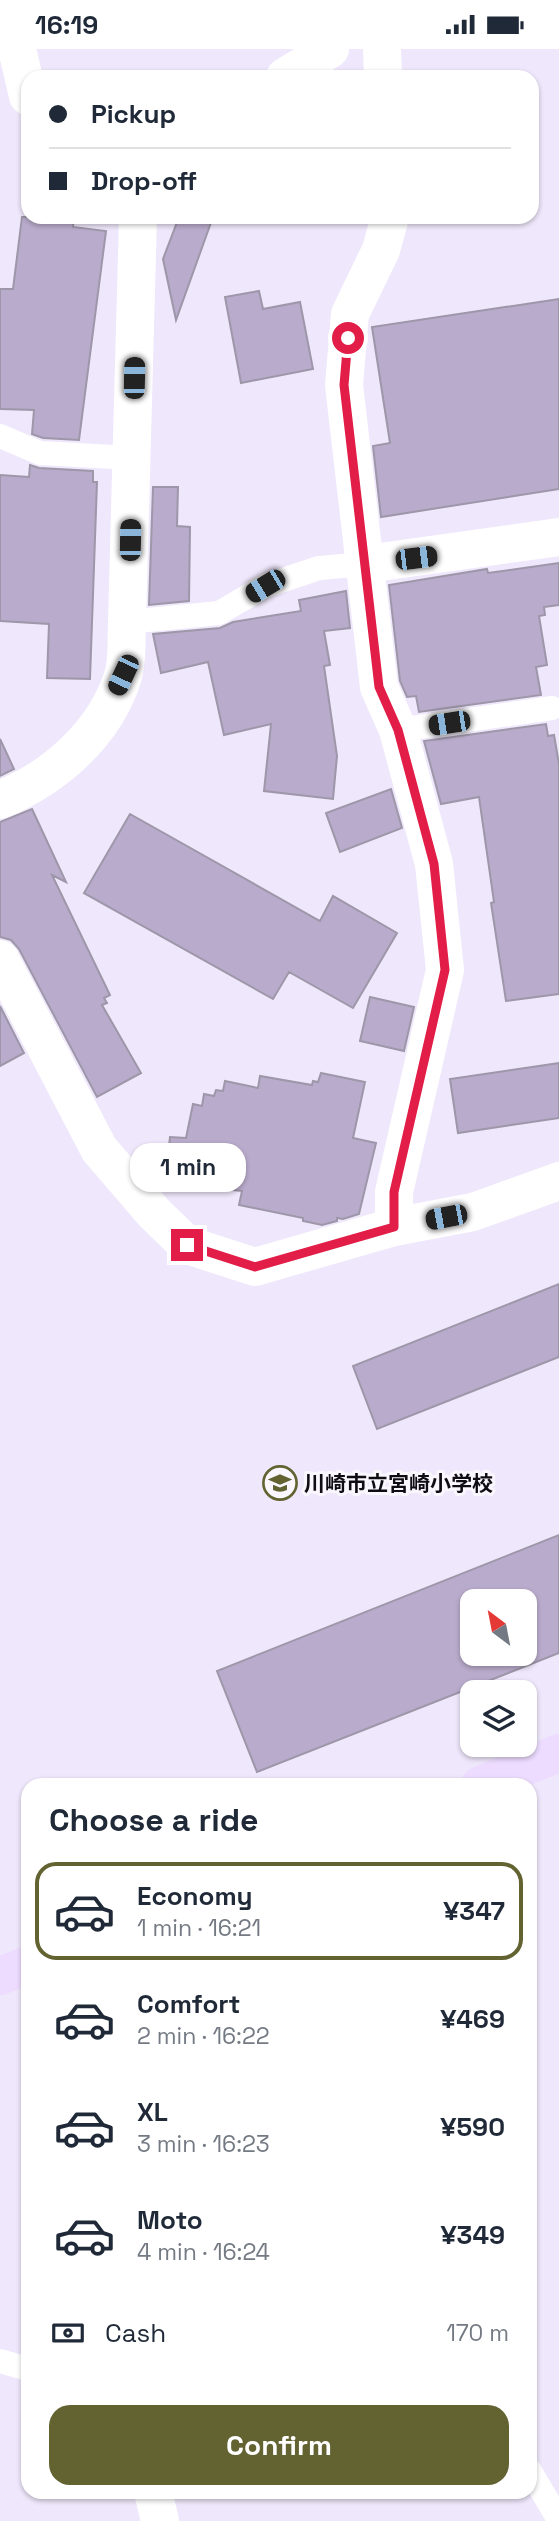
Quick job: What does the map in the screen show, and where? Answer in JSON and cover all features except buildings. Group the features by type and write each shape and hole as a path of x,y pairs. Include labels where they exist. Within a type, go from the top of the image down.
{"street":[{"path":"17,49 22,70"},
{"path":"296,70 330,49"},
{"path":"382,49 383,70"},
{"path":"0,800 19,792 66,762 102,720 123,675 127,622 138,224"},
{"path":"388,224 381,250 350,314 344,385 379,687 398,730 434,864 445,970 394,1192 394,1227"},
{"path":"366,564 559,537"},
{"path":"0,959 99,1149 154,1213 187,1245 255,1267 394,1227 473,1212 559,1181"},
{"path":"498,1778 559,1753"},
{"path":"0,1976 21,1968"},
{"path":"155,2499 160,2521"}],"lane":[{"path":"0,436 40,453 132,458"},
{"path":"127,622 219,613 265,586 319,568 366,564"},
{"path":"398,730 552,708"},
{"path":"0,2361 21,2367"},
{"path":"537,2483 559,2520"}],"place":[{"name":"川崎市立宮崎小学校","path":"280,1483"}],"route":[{"path":"187,1245 255,1267 394,1227 394,1192 445,970 434,864 398,730 379,687 344,385 348,338"}]}
